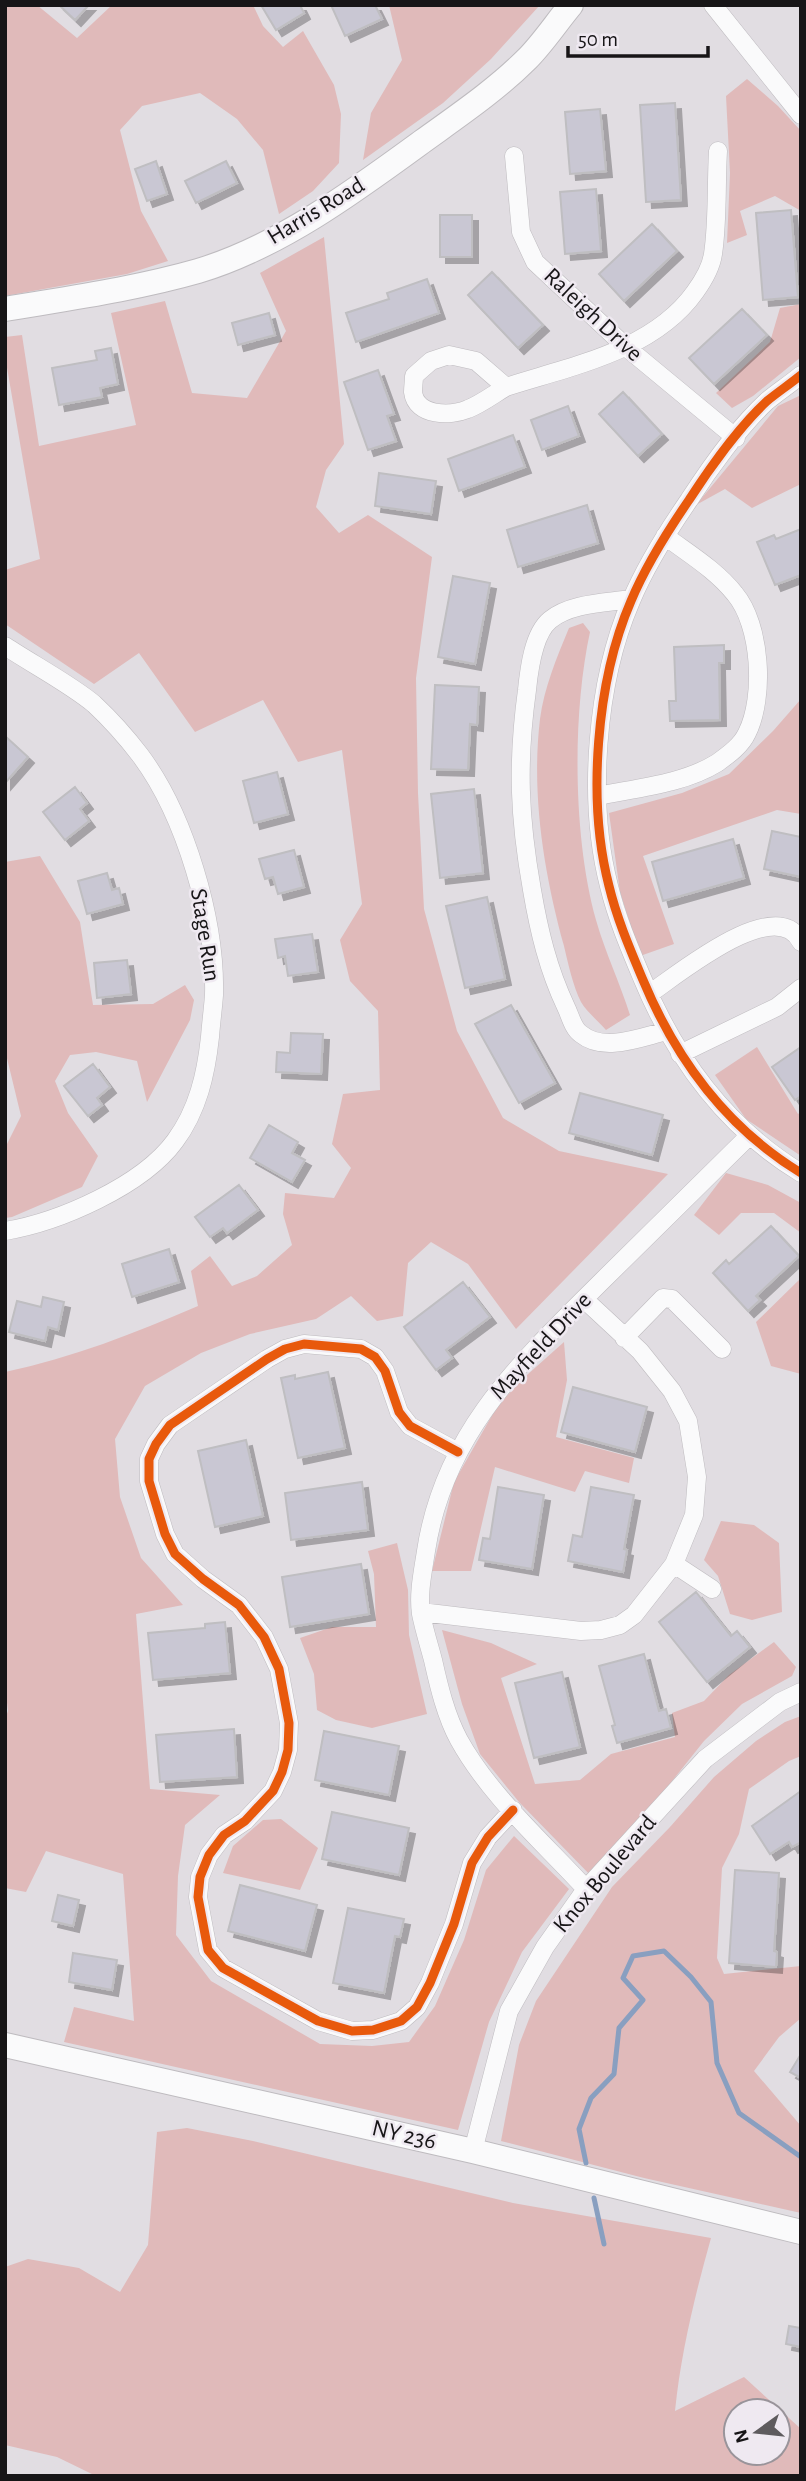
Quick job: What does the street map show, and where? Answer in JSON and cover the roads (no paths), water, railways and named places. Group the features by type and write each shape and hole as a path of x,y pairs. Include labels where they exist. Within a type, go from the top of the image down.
{"main road":[{"name":"Harris Road","path":"5,309 139,285 200,270 243,253 288,230 363,184 488,94 528,58 570,5"},
{"name":"NY 236","path":"5,2045 473,2151 801,2232"}],"street":[{"path":"713,5 801,114"},
{"path":"506,387 476,361 449,355 431,361 414,376 413,394 418,404 426,411 455,413 468,409 506,387 626,347 653,332 685,306 706,278 713,255 718,152"},
{"name":"Raleigh Drive","path":"514,156 521,232 536,262 626,347 736,438"},
{"path":"801,375 766,402 707,472 665,536 631,599 621,626 603,701 598,750 601,850 608,885 621,930 649,994 680,1054 716,1103 772,1155 801,1172"},
{"path":"598,796 699,773 740,745 754,713 758,668 747,615 737,596 719,576 665,536"},
{"path":"631,599 576,608 550,620 542,631 531,660 521,730 519,780 523,839 541,942 558,991 578,1033 594,1043 622,1042 667,1031"},
{"name":"Stage Run","path":"5,646 93,704 141,757 179,823 201,896 212,958 214,995 206,1071 194,1108 176,1140 161,1158 138,1178 72,1211 28,1227 5,1231"},
{"path":"649,994 718,947 749,931 771,926 785,927 798,937 801,943"},
{"path":"680,1054 777,1007 801,988"},
{"name":"Mayfield Drive","path":"586,1889 485,1780 459,1739 440,1693 421,1612 421,1580 428,1534 439,1497 458,1452 512,1372 749,1136"},
{"path":"625,1338 663,1298 672,1299 722,1349"},
{"path":"421,1612 581,1631 601,1630 620,1625 634,1615 674,1564 694,1515 697,1477 688,1420 672,1391 640,1351 584,1299"},
{"path":"458,1452 410,1426 399,1412 385,1371 375,1357 361,1349 304,1344 285,1349 267,1359 170,1425 156,1444 149,1459 149,1481 165,1534 175,1554 203,1579 239,1605 264,1637 279,1669 289,1723 288,1750 273,1791 251,1816 224,1835 209,1855 200,1877 198,1897 208,1950 223,1968 318,2021 352,2031 373,2030 401,2021 417,2007 430,1983 454,1924 472,1863 488,1837 513,1810"},
{"path":"674,1564 712,1589"},
{"name":"Knox Boulevard","path":"473,2151 509,2011 545,1947 586,1889 705,1759 780,1702 801,1692"}],"waterway":[{"path":"586,2163 579,2129 591,2098 614,2074 619,2028 643,2000 623,1978 633,1956 664,1951 691,1977 711,2002 717,2063 739,2113 801,2157"},
{"path":"594,2198 604,2244"}]}
